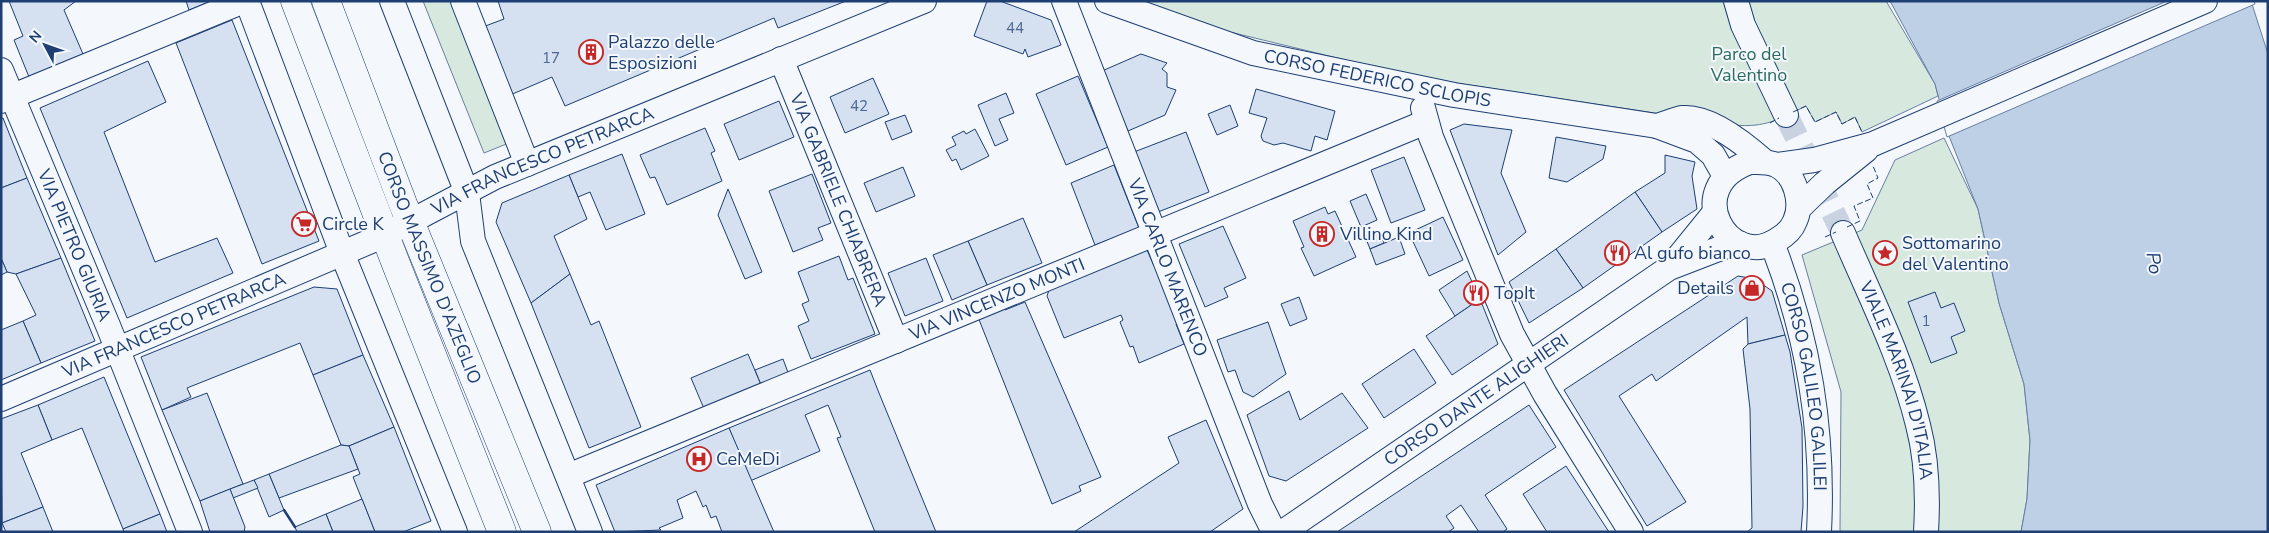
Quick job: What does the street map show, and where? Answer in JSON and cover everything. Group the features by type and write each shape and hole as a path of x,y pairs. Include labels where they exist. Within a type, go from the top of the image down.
{"main road":[{"name":"CORSO MASSIMO D'AZEGLIO","path":"295,1 502,532"},
{"name":"CORSO MASSIMO D'AZEGLIO","path":"326,1 403,204 412,221 537,532"}],"street":[{"path":"7,99 246,1 342,253 452,531"},
{"path":"392,1 467,193 473,241 590,532"},
{"path":"463,1 527,164"},
{"name":"VIA FRANCESCO PETRARCA","path":"1,399 386,234 467,193 487,180 924,1"},
{"name":"VIA CARLO MARENCO","path":"1064,1 1257,495 1274,532"},
{"name":"CORSO FEDERICO SCLOPIS","path":"1107,1 1253,53 1420,89 1657,126 1697,141 1713,155 1725,176"},
{"path":"1736,1 1743,25 1786,114"},
{"path":"1771,164 1791,178 1797,192 1799,208 1795,222 1786,235 1772,244 1752,246 1741,244 1724,232 1715,212 1716,193 1725,176 1736,167 1750,162 1771,164 1814,160 1873,144 2205,1"},
{"name":"VIA GABRIELE CHIABRERA","path":"781,59 896,341"},
{"name":"VIA PIETRO GIURIA","path":"1,70 7,99 117,350 190,532"},
{"path":"1420,89 1426,122 1512,334 1528,366 1631,532"},
{"name":"CORSO FEDERICO SCLOPIS","path":"1657,126 1683,118 1716,126 1771,164"},
{"name":"VIA VINCENZO MONTI","path":"568,476 1426,122"},
{"path":"1799,208 1825,183 1873,144"},
{"name":"CORSO DANTE ALIGHIERI","path":"1669,268 1715,212"},
{"name":"VIALE MARINAI D'ITALIA","path":"1843,233 1904,378 1919,427 1925,476 1926,532"},
{"name":"CORSO DANTE ALIGHIERI","path":"1283,532 1669,268 1729,245 1741,244"},
{"name":"CORSO GALILEO GALILEI","path":"1772,244 1806,350 1815,401 1820,453 1819,532"}],"green space":[{"path":"423,1 451,1 509,143 484,153"},
{"name":"Parco del Valentino","path":"1128,1 1886,1 1935,84 1938,96 1862,132 1855,117 1842,124 1836,112 1815,122 1806,106 1772,122 1745,126 1734,125 1416,77 1205,26"},
{"path":"1944,138 1978,209 1999,303 2024,384 2030,440 2027,499 2021,532 1840,532 1841,392 1802,255 1862,230 1895,160"}],"water":[{"name":"Po","path":"1890,1 2251,1 2268,54 2268,532 2021,532 2027,499 2030,440 2024,384 1999,303 1978,209 1949,136 1935,84"}],"pier":[{"path":"2167,1 2254,1 2255,4 1947,137 1937,101"}],"building":[{"path":"9,1 76,1 64,10 83,54 29,77 14,40 23,36"},
{"path":"186,1 211,1 189,10"},
{"name":"Palazzo delle Esposizioni","path":"498,1 846,1 778,28 774,18 565,106 552,77 508,96 480,28 504,19"},
{"path":"987,1 1000,1 1051,20 1061,45 1028,57 1025,49 1023,54 974,36"},
{"path":"232,20 319,241 262,264 176,43"},
{"path":"1141,54 1167,63 1162,69 1167,73 1167,87 1176,90 1165,115 1128,131 1102,71"},
{"path":"148,61 166,102 104,132 155,262 217,238 233,273 127,318 40,108"},
{"path":"1078,76 1108,147 1066,165 1036,94"},
{"path":"873,78 889,114 845,133 830,97"},
{"path":"1256,89 1335,111 1327,140 1315,136 1311,151 1283,143 1274,145 1263,141 1261,136 1267,118 1249,113"},
{"path":"1006,93 1014,113 999,119 1008,140 995,146 978,105"},
{"path":"779,101 794,137 739,160 724,124"},
{"path":"1230,105 1238,126 1217,135 1208,114"},
{"path":"905,115 912,132 892,140 885,122"},
{"path":"3,118 27,178 1,188 1,119"},
{"path":"1464,124 1512,130 1501,173 1526,232 1498,255 1450,130"},
{"path":"705,128 715,151 711,153 722,181 667,205 655,177 650,178 640,155"},
{"path":"975,129 989,156 961,170 956,159 952,161 946,150 956,145 952,137 964,131 966,134"},
{"path":"1186,132 1209,192 1158,212 1134,152"},
{"path":"1556,137 1606,146 1603,159 1567,182 1549,178"},
{"path":"622,154 645,214 606,230 590,192 578,197 569,175"},
{"path":"1665,155 1695,162 1692,176 1697,209 1662,232 1635,192 1665,173"},
{"path":"1404,157 1425,210 1391,223 1371,170"},
{"path":"1114,165 1139,228 1095,245 1071,183"},
{"path":"903,167 915,196 876,212 864,183"},
{"path":"812,174 831,223 818,228 823,240 793,252 769,191"},
{"path":"569,175 587,219 554,236 570,274 531,303 496,222 502,203"},
{"path":"27,178 61,258 16,274 7,272 1,258 1,188"},
{"path":"728,189 762,272 745,279 718,215"},
{"path":"1635,192 1662,232 1583,288 1556,249"},
{"path":"1366,194 1377,220 1361,227 1350,201"},
{"name":"Villino Kind","path":"1325,207 1328,214 1335,211 1356,257 1314,276 1301,248 1304,247 1293,221"},
{"path":"1443,217 1463,260 1429,276 1409,233"},
{"path":"1023,218 1042,263 987,285 968,241"},
{"path":"1223,226 1246,278 1224,288 1228,297 1205,307 1179,244"},
{"path":"1379,231 1384,243 1370,249 1365,236"},
{"path":"1399,237 1405,254 1376,265 1370,249"},
{"path":"968,241 987,285 952,300 933,255"},
{"path":"1556,249 1583,288 1529,323 1509,282"},
{"path":"1147,250 1154,266 1156,265 1180,323 1176,324 1184,344 1139,363 1133,346 1130,347 1120,322 1123,320 1121,315 1064,338 1047,296 1049,290"},
{"path":"839,256 848,280 853,278 875,334 811,359 798,326 809,321 802,304 809,301 798,272"},
{"path":"1,258 7,272 1,275"},
{"path":"61,258 95,341 41,363 23,321 36,315 16,274"},
{"path":"926,258 943,301 905,316 888,273"},
{"path":"1467,271 1480,299 1455,316 1439,290"},
{"path":"570,274 591,325 599,321 641,427 589,448 531,303"},
{"path":"1738,276 1755,279 1772,291 1785,335 1748,344 1747,317 1656,381 1652,374 1619,396 1686,502 1647,526 1564,390"},
{"path":"314,287 337,289 363,355 313,375 300,343 187,388 191,397 162,410 141,357"},
{"path":"1935,292 1941,308 1954,303 1965,331 1951,337 1957,353 1931,363 1908,302"},
{"path":"1299,297 1307,319 1290,326 1281,304"},
{"path":"1480,299 1498,344 1452,375 1426,336"},
{"path":"1025,302 1101,477 1079,486 1081,491 1052,504 978,317 1003,307 1005,310"},
{"path":"23,321 41,363 1,380 1,330"},
{"path":"1268,322 1286,374 1253,397 1243,392 1235,370 1228,372 1217,340"},
{"path":"1785,335 1790,352 1802,428 1803,506 1801,532 1747,532 1752,528 1750,409 1743,349 1748,344"},
{"path":"1414,349 1436,383 1384,418 1362,384"},
{"path":"748,354 762,387 705,411 691,378"},
{"path":"363,355 394,427 349,446 341,445 313,375"},
{"path":"783,359 789,375 762,387 755,370"},
{"path":"870,370 936,532 875,532 837,438 841,437 828,405 805,415 820,451 750,481 729,428"},
{"path":"104,377 160,514 123,529 82,428 52,440 38,405"},
{"path":"1289,391 1300,420 1342,393 1368,428 1286,481 1269,476 1247,415"},
{"path":"207,393 243,484 200,501 162,410"},
{"path":"38,405 52,440 21,453 43,507 2,523 1,419"},
{"path":"1529,405 1556,447 1485,495 1507,529 1503,532 1479,532 1461,505 1446,516 1454,528 1448,532 1337,532"},
{"path":"1206,420 1243,509 1210,532 1074,532 1179,463 1168,437"},
{"path":"394,427 431,521 403,532 375,532 353,477 360,474 349,446"},
{"name":"CeMeDi","path":"729,428 774,532 722,532 716,516 711,518 706,505 703,507 696,491 677,500 683,518 659,528 661,530 615,532 596,485"},
{"path":"341,445 349,446 358,469 279,498 269,474"},
{"path":"1566,466 1609,532 1547,532 1523,494"},
{"path":"269,474 284,510 269,517 254,480"},
{"path":"254,480 258,488 233,498 230,489"},
{"path":"230,489 245,527 244,532 210,532 200,501"},
{"path":"362,499 375,532 333,532 326,514"},
{"path":"43,507 53,532 6,532 2,523"},
{"path":"160,514 167,532 124,532 123,529"},
{"path":"326,514 333,532 297,532 295,527"}],"tunnel":[{"path":"1786,115 1843,233"}],"fence":[{"path":"1793,112 1806,106 1815,122 1836,112 1842,124 1855,117 1862,132"},
{"path":"1770,123 1779,118"},
{"path":"1847,227 1860,221 1854,206 1873,198 1867,184 1878,178 1873,166"},
{"path":"1825,237 1836,232"}],"wall":[{"path":"284,510 295,527"}],"place":[{"name":"Palazzo delle Esposizioni","path":"591,52"},
{"name":"Circle K","path":"304,224"},
{"name":"Villino Kind","path":"1322,234"},
{"name":"Al gufo bianco","path":"1617,253"},
{"name":"Sottomarino del Valentino","path":"1885,253"},
{"name":"Details","path":"1752,288"},
{"name":"TopIt","path":"1476,293"},
{"name":"CeMeDi","path":"699,459"}]}
